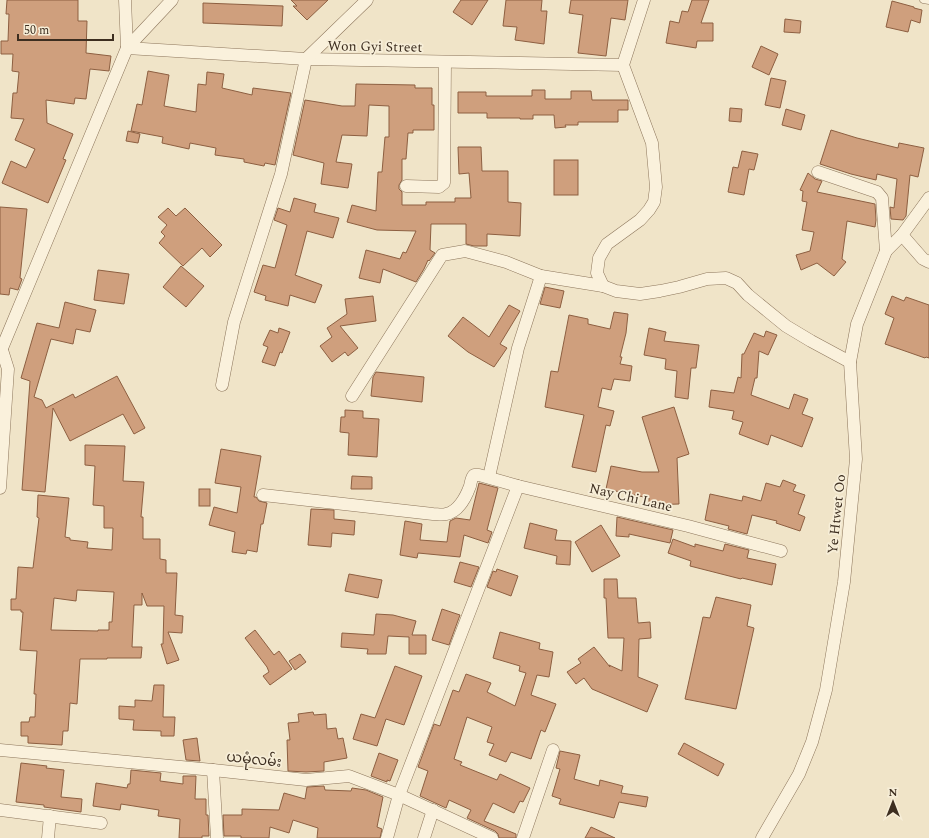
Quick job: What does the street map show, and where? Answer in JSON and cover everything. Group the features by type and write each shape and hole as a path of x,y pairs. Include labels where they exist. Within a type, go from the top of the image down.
{"street":[{"path":"125,0 127,48"},
{"path":"0,488 8,369 1,351 127,48 172,0"},
{"path":"222,385 234,322 281,174 306,59 367,0"},
{"path":"603,286 597,273 600,258 607,244 640,220 650,210 654,202 656,187 652,143 623,65 644,0"},
{"name":"Won Gyi Street","path":"127,48 306,59 623,65"},
{"path":"406,186 440,187 444,183 445,62"},
{"path":"818,172 877,192 882,198 886,251"},
{"name":"Ye Htwet Oo","path":"762,838 799,774 812,742 826,690 844,582 856,459 850,362 857,324 886,251 902,235 929,198"},
{"path":"902,235 923,260 929,262"},
{"path":"352,396 442,255 465,251 506,262 541,276 603,286 616,291 640,294 679,287 707,279 726,278 737,283 748,295 786,326 850,362"},
{"path":"489,477 518,348 541,276"},
{"name":"Nay Chi Lane","path":"264,495 433,514 447,514 457,509 464,499 474,475 489,477 518,486 688,526 781,551"},
{"path":"386,838 399,794 518,486"},
{"name":"ယမုံလမ်း","path":"0,750 306,780 349,776 399,794 492,838"},
{"path":"523,838 553,750"},
{"path":"213,770 216,838"},
{"path":"0,810 102,823"},
{"path":"424,838 432,810"},
{"path":"48,838 50,816"}],"lane":[{"path":"923,0 929,1"}],"building":[{"path":"7,0 78,0 78,21 87,21 86,53 111,56 109,71 90,69 86,99 75,98 74,104 46,100 47,123 73,134 63,159 66,160 48,203 2,183 11,161 26,168 35,149 15,140 24,119 11,118 13,93 17,93 19,72 12,71 13,54 1,54 1,41 8,41 9,14 6,14"},
{"path":"291,0 328,0 307,20 293,6 297,6"},
{"path":"461,0 488,0 472,25 453,12"},
{"path":"506,0 542,0 541,11 547,11 544,44 515,40 517,27 503,26"},
{"path":"571,0 628,0 625,20 611,18 606,56 578,53 583,15 569,13"},
{"path":"692,0 709,0 701,23 713,23 713,41 697,41 696,48 666,43 670,21 679,23 682,11 688,12"},
{"path":"892,1 922,10 920,23 911,20 908,32 886,27"},
{"path":"203,3 283,6 282,26 203,23"},
{"path":"785,19 801,21 800,33 784,32"},
{"path":"761,46 778,54 769,75 752,67"},
{"path":"148,71 169,75 164,106 196,112 198,84 206,85 207,72 224,74 222,88 252,95 253,88 291,93 275,165 265,163 264,166 244,162 244,159 215,155 216,148 190,143 189,149 162,143 163,137 131,131 137,104 142,105"},
{"path":"771,78 786,81 780,108 765,105"},
{"path":"356,84 415,85 415,88 432,88 434,130 413,130 413,133 408,133 406,159 402,159 402,180 399,185 399,189 402,192 402,205 426,205 426,202 455,202 455,198 471,198 469,173 459,174 458,147 481,147 482,171 508,171 508,202 521,203 520,236 487,234 487,246 474,246 466,244 466,224 431,224 430,250 435,253 429,261 428,260 416,282 383,269 380,283 359,278 366,250 400,259 403,252 406,253 416,231 377,230 347,222 352,205 376,211 378,172 382,172 385,137 389,137 389,106 369,105 367,136 342,135 336,162 352,164 348,188 321,184 324,163 293,155 305,100 342,106 355,106"},
{"path":"532,90 545,90 545,99 571,99 571,91 591,91 592,100 628,100 628,110 618,110 618,122 578,122 578,125 565,125 566,127 555,128 554,115 533,115 533,119 520,119 487,118 487,113 458,113 458,92 486,92 486,96 532,96"},
{"path":"730,108 742,109 741,122 729,121"},
{"path":"786,109 805,115 801,130 782,125"},
{"path":"831,130 898,148 899,143 924,148 918,177 910,175 906,216 903,220 891,219 890,207 894,208 897,179 877,174 876,180 820,164"},
{"path":"128,131 140,134 138,143 126,141"},
{"path":"742,151 758,154 754,170 749,169 744,195 728,192 733,167 738,168"},
{"path":"554,160 578,160 578,195 554,195"},
{"path":"808,173 815,179 822,181 817,192 875,204 875,227 847,221 842,259 846,262 834,276 817,263 801,270 796,255 810,251 814,232 802,230 807,202 802,201 803,191 800,190"},
{"path":"294,198 316,204 314,212 339,218 333,238 307,231 295,275 322,285 315,303 290,295 288,306 265,300 266,296 254,292 263,265 275,268 287,225 274,220 278,208 290,212"},
{"path":"0,207 27,209 20,278 22,279 18,290 10,288 9,295 0,294"},
{"path":"168,208 176,216 185,208 222,245 210,257 202,248 183,266 159,243 165,236 161,232 167,225 158,217"},
{"path":"181,266 204,286 186,307 163,287"},
{"path":"98,270 129,274 124,304 94,300"},
{"path":"545,287 564,291 560,308 540,304"},
{"path":"373,296 376,321 340,326 358,348 348,356 345,352 332,362 320,346 332,337 327,328 347,314 345,299"},
{"path":"892,296 904,301 906,297 929,305 929,358 925,358 885,344 894,318 885,314"},
{"path":"65,302 96,310 90,332 76,329 73,344 51,339 34,397 42,400 46,408 73,394 75,398 117,376 145,428 134,434 123,414 70,441 53,408 45,492 22,490 30,381 21,378 37,323 59,328"},
{"path":"509,305 520,311 500,344 507,348 494,367 468,352 448,336 463,317 489,337"},
{"path":"614,312 628,314 620,364 632,366 630,381 614,379 611,390 602,388 598,407 614,411 610,426 606,425 596,472 572,467 584,415 545,407 551,371 558,372 569,315 588,319 588,324 610,329"},
{"path":"279,328 290,332 275,366 262,362 268,347 263,345 270,330 278,333"},
{"path":"649,328 666,332 664,341 699,345 696,368 691,368 688,399 675,397 677,371 665,369 666,359 644,355"},
{"path":"766,331 777,335 768,355 759,351 757,378 755,378 751,395 789,409 794,394 808,399 802,414 813,418 802,447 771,435 768,445 739,434 743,422 732,419 734,411 709,407 711,390 734,393 738,377 741,378 742,354 744,354 754,333 764,337"},
{"path":"376,372 424,377 422,402 371,396 373,377"},
{"path":"674,407 689,454 677,458 679,504 649,505 649,498 606,489 611,466 642,472 659,472 642,417"},
{"path":"345,410 363,411 363,418 379,419 377,457 348,455 349,433 340,432 341,417 345,417"},
{"path":"85,445 125,446 123,481 144,482 141,517 143,517 143,539 160,539 160,559 166,560 166,573 177,573 175,615 183,616 182,633 168,632 179,660 167,664 161,644 163,644 164,606 147,606 142,593 142,605 134,605 132,647 142,647 141,658 80,659 77,704 70,703 68,731 63,731 62,745 28,743 28,736 21,736 21,722 29,722 30,717 35,717 36,694 34,694 37,651 20,650 23,612 21,612 21,610 11,610 11,599 16,599 18,567 33,568 39,518 37,517 38,495 69,498 65,537 70,538 70,540 88,542 87,548 112,550 113,528 104,528 104,506 93,505 95,466 85,465","holes":["77,590 114,592 112,622 109,622 109,630 51,630 54,598 76,601"]},
{"path":"221,449 261,456 254,497 256,497 259,501 267,503 263,524 261,524 257,552 247,550 246,554 232,552 235,532 209,525 214,507 237,513 241,487 215,483"},
{"path":"352,476 372,477 372,489 351,489"},
{"path":"783,480 796,485 793,491 805,495 798,514 805,517 800,531 776,523 777,521 752,515 747,534 728,529 729,526 705,520 710,494 742,501 743,496 761,501 766,483 780,487"},
{"path":"479,483 498,488 487,530 492,532 488,543 464,535 460,557 418,553 417,558 400,555 405,521 422,524 420,540 447,542 450,521 456,518 470,520"},
{"path":"199,489 210,489 210,506 199,506"},
{"path":"311,509 334,510 334,519 355,521 354,535 332,533 331,547 308,545"},
{"path":"617,517 673,530 670,543 629,534 629,537 616,536"},
{"path":"530,523 557,530 555,540 571,541 570,565 556,564 557,556 524,548"},
{"path":"601,525 620,556 592,572 575,542"},
{"path":"673,539 695,547 695,544 723,551 725,544 749,550 747,558 776,564 772,585 690,566 691,561 668,553"},
{"path":"460,562 479,567 471,587 454,582"},
{"path":"497,569 518,576 511,596 487,587 493,571 496,572"},
{"path":"349,574 382,580 378,598 345,591"},
{"path":"604,579 617,579 618,598 636,598 638,623 650,622 651,638 639,639 638,677 658,685 647,712 592,689 584,678 576,684 567,672 581,663 578,659 594,647 610,667 609,665 622,671 624,638 608,638 606,598 604,598"},
{"path":"716,597 751,605 747,626 754,628 736,709 685,699 703,617 710,618"},
{"path":"442,609 460,615 449,645 432,640"},
{"path":"376,614 393,615 416,621 412,635 426,635 426,654 409,654 409,637 388,636 386,654 367,654 368,649 341,647 342,633 374,635"},
{"path":"255,630 274,655 279,651 292,669 270,685 263,676 269,672 267,667 245,638"},
{"path":"500,632 540,643 539,649 553,652 549,677 537,675 531,695 556,704 545,732 541,730 531,759 511,752 506,762 489,755 494,744 487,742 492,727 467,717 454,759 462,762 460,765 497,780 500,774 530,788 523,802 520,801 514,813 493,803 484,821 516,834 516,838 499,838 495,831 467,818 471,810 449,800 446,808 420,796 428,771 418,767 434,724 440,726 453,690 459,692 466,674 491,683 487,692 515,706 526,673 519,671 520,666 493,658"},
{"path":"300,654 306,662 295,670 289,661"},
{"path":"395,666 422,676 404,725 386,719 377,746 353,739 361,714 375,718"},
{"path":"154,685 164,685 163,717 175,717 174,736 161,736 161,731 133,730 134,720 119,719 119,706 135,707 135,700 152,701"},
{"path":"313,712 314,715 326,714 327,729 336,728 338,739 343,738 347,758 324,762 324,771 288,771 287,740 290,740 288,723 299,722 298,714"},
{"path":"197,738 200,761 186,760 183,740"},
{"path":"684,743 724,764 718,776 678,754"},
{"path":"560,751 580,755 574,779 599,786 600,780 623,786 621,793 648,797 646,807 619,802 614,818 559,804 561,799 552,796 560,769 556,768"},
{"path":"379,753 398,760 390,781 387,780 387,782 371,776"},
{"path":"21,763 47,766 46,768 64,770 61,797 82,799 81,812 44,807 44,805 16,802"},
{"path":"131,770 161,773 160,781 183,784 183,776 196,776 195,799 206,799 206,815 208,815 209,836 202,836 202,838 179,838 180,819 158,816 159,810 121,804 120,810 93,806 96,783 127,788 128,784 130,784"},
{"path":"324,786 325,790 351,791 352,788 366,790 383,797 377,827 382,829 380,838 317,838 318,828 293,820 289,833 270,827 269,838 241,838 241,836 224,836 223,815 242,815 242,809 279,810 284,793 305,799 307,787"},
{"path":"591,827 615,838 585,838"}]}
